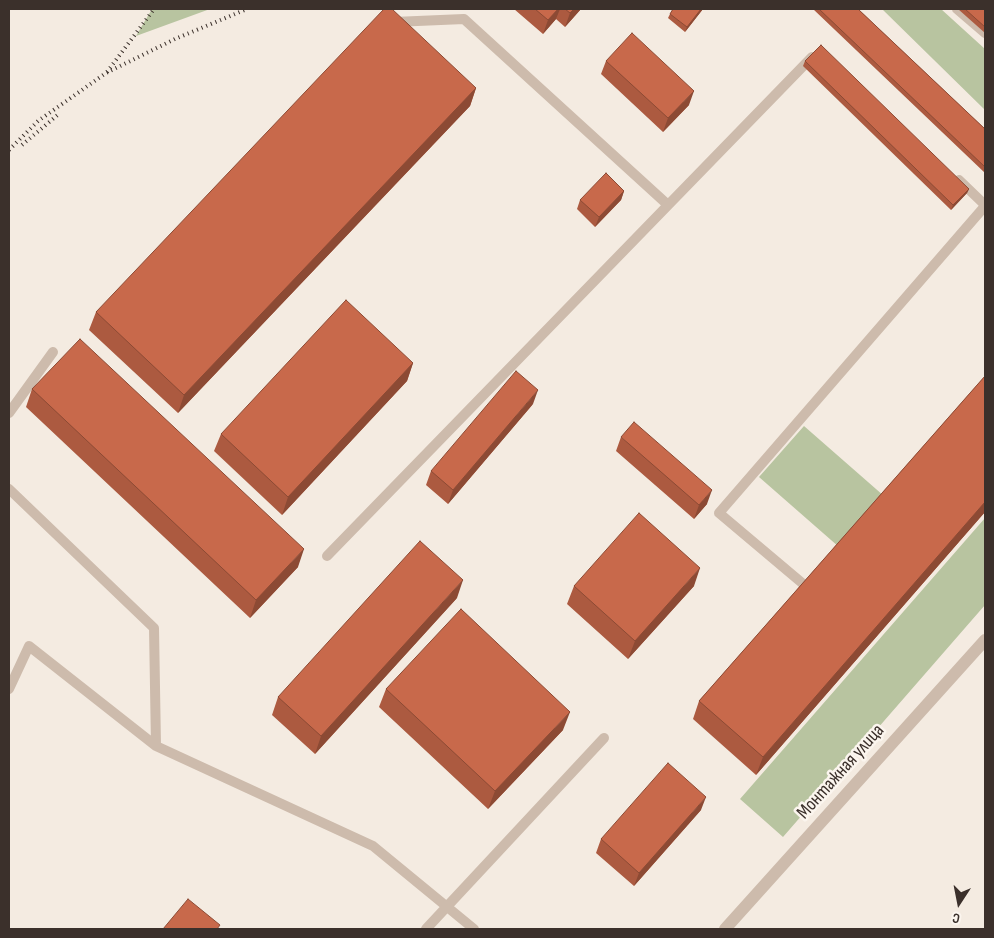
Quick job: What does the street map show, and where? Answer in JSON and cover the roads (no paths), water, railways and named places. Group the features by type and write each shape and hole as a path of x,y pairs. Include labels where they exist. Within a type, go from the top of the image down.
{"street":[{"name":"Монтажная улица","path":"725,929 985,640"}],"lane":[{"path":"957,9 985,33"},
{"path":"381,22 464,19 668,205"},
{"path":"327,556 819,49"},
{"path":"808,588 719,513 985,205 949,171"},
{"path":"9,413 53,352"},
{"path":"9,489 154,628 156,746"},
{"path":"9,689 28,646 156,746 373,846 474,929"},
{"path":"426,929 604,738"}],"railway":[{"path":"107,72 154,9"},
{"path":"9,150 38,121 106,73 175,39 247,9"},
{"path":"22,145 60,113"}]}
